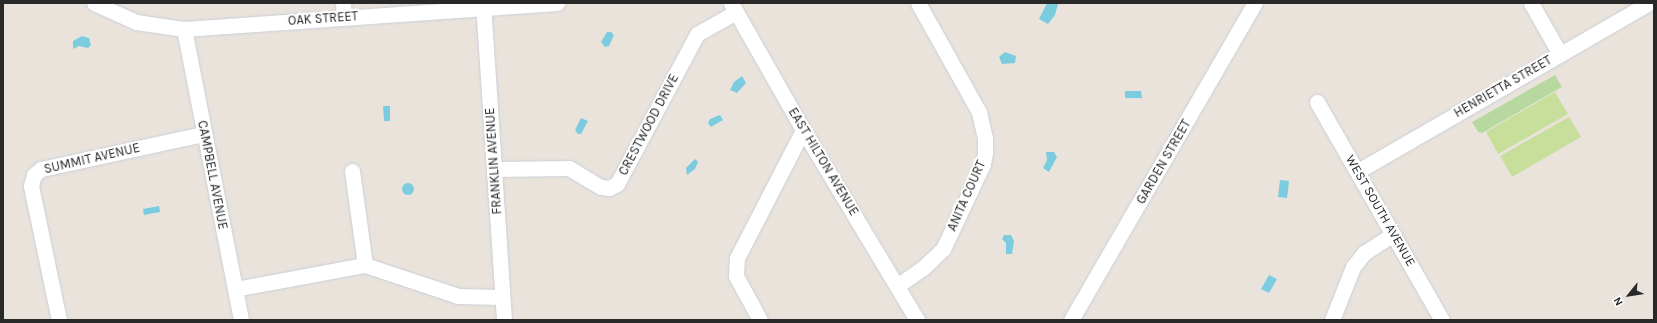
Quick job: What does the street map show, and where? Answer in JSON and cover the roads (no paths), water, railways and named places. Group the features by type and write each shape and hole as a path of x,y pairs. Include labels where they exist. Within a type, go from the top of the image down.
{"street":[{"name":"OAK STREET","path":"94,3 136,22 184,29 344,10 557,3"},
{"name":"ANITA COURT","path":"897,286 923,268 943,249 983,164 985,153 985,138 978,112 918,3"},
{"name":"GARDEN STREET","path":"1071,320 1255,3"},
{"path":"1531,3 1560,54"},
{"name":"HENRIETTA STREET","path":"1358,171 1649,3"},
{"name":"FRANKLIN AVENUE","path":"483,5 504,320"},
{"name":"EAST HILTON AVENUE","path":"734,7 803,130 917,320"},
{"name":"CRESTWOOD DRIVE","path":"495,169 569,168 601,186 609,188 617,184 624,175 697,34 734,7"},
{"name":"CAMPBELL AVENUE","path":"184,29 203,134 241,320"},
{"name":"WEST SOUTH AVENUE","path":"1317,102 1358,171 1442,320"},
{"path":"760,320 736,276 737,258 803,130"},
{"name":"SUMMIT AVENUE","path":"59,320 31,186 34,175 41,169 203,134"},
{"path":"352,171 365,265"},
{"path":"1332,320 1353,267 1364,253 1393,234"},
{"path":"235,289 365,265 458,296 502,297"}],"water":[{"path":"1047,3 1058,4 1055,15 1048,24 1039,19"},
{"path":"607,32 611,32 614,35 609,46 605,47 601,42"},
{"path":"82,36 89,38 91,45 88,48 79,46 73,49 73,41"},
{"path":"1005,52 1016,56 1015,63 1002,64 999,57"},
{"path":"742,76 746,83 737,93 730,90 734,82"},
{"path":"1125,91 1141,91 1142,98 1125,98"},
{"path":"383,106 390,106 390,121 384,121"},
{"path":"720,115 723,120 711,127 708,123 710,119"},
{"path":"581,118 588,121 581,134 578,134 575,130"},
{"path":"1046,152 1054,152 1057,157 1049,172 1043,168 1047,160"},
{"path":"695,159 698,162 695,169 687,175 686,168"},
{"path":"1280,180 1289,181 1287,198 1278,197"},
{"path":"408,183 412,185 414,189 412,193 408,195 404,193 402,189 404,185"},
{"path":"159,206 160,212 144,215 143,209"},
{"path":"1004,235 1011,235 1014,241 1012,254 1006,254 1006,243 1002,239"},
{"path":"1269,275 1277,279 1269,293 1261,289"}]}
